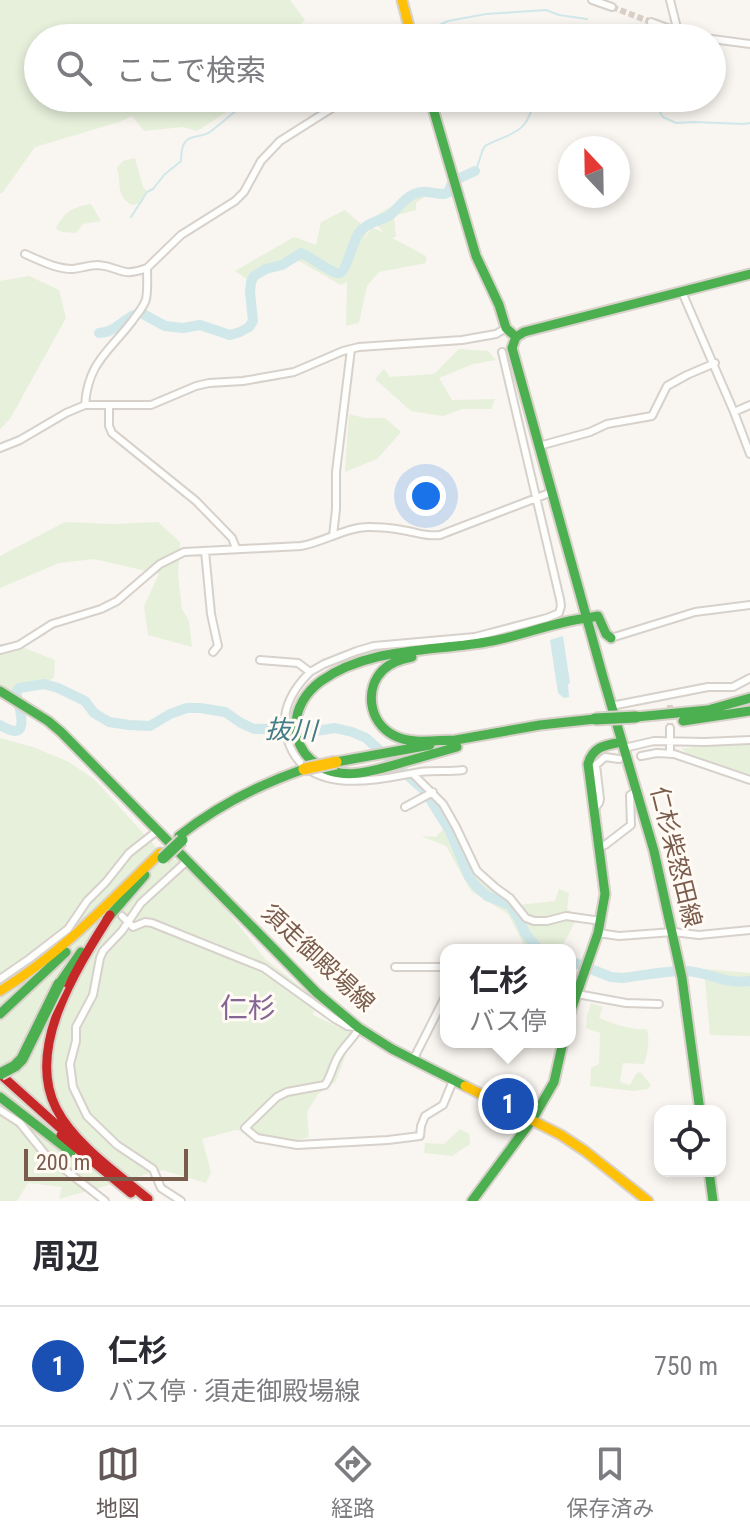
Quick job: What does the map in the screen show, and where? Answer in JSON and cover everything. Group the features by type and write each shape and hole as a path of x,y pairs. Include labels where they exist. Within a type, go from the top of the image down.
{"main road":[{"path":"402,0 408,24"},
{"path":"434,112 476,256 506,328 516,337 524,332 750,274"},
{"name":"仁杉柴怒田線","path":"516,337 512,348 622,750 637,791 673,932 699,1105"},
{"path":"411,754 381,769 355,775 328,772 307,757 299,742 292,711 315,686 341,669 387,654 490,642 570,620 598,616 605,634 611,638"},
{"path":"456,743 407,739 390,734 383,728 373,713 371,697 374,681 384,668 407,658 510,644 571,626 587,618"},
{"name":"須走御殿場線","path":"0,691 61,732 317,993 359,1028 392,1049 574,1143 648,1201"},
{"path":"636,720 709,711 750,698"},
{"path":"0,991 63,947 139,872 180,838 244,799 304,772 336,764 411,754 540,725 701,720 750,711"},
{"path":"577,994 599,927 605,894 589,757 597,747 622,750"},
{"path":"145,1200 75,1133 57,1110 47,1085 46,1059 59,1012 87,953 161,855"},
{"path":"0,1014 48,971 139,872"},
{"path":"116,916 59,984 22,1059 0,1074 145,1200"},
{"path":"472,1201 532,1120 554,1082 562,1048"},
{"path":"0,1081 78,1150 145,1200"},
{"path":"0,1097 74,1155 145,1200"},
{"path":"710,1177 713,1201"}],"street":[{"path":"592,0 612,7"},
{"path":"670,0 676,24"},
{"path":"651,22 656,24"},
{"path":"726,41 750,44"},
{"path":"25,254 63,268 99,265 133,273 147,268 181,235 235,201 244,192 261,161 280,141 326,112"},
{"path":"85,405 87,383 92,371 142,308 146,299 147,268"},
{"path":"682,292 715,363 750,454"},
{"path":"0,448 85,405 151,405 209,383 294,372 351,349 462,340 496,334 506,328"},
{"path":"333,536 336,472 351,349"},
{"path":"463,770 349,782 328,778 299,760 286,734 295,690 310,672 324,664 374,646 475,637 559,613 560,599 502,352"},
{"path":"539,446 607,424 652,416 667,386 715,363"},
{"path":"109,405 112,433 196,501 232,538 236,548"},
{"path":"734,412 750,405"},
{"path":"0,650 19,645 52,624 117,601 160,564 184,552 301,546 367,527 440,535 552,492"},
{"path":"205,551 211,614 218,646 213,652"},
{"path":"611,638 695,612 750,605"},
{"path":"260,660 298,663 310,672"},
{"path":"611,706 712,687 733,687 750,678"},
{"path":"670,695 670,705"},
{"path":"670,728 670,754"},
{"path":"594,809 600,799 596,765 605,757 649,742 750,740"},
{"path":"641,756 670,754 750,780"},
{"path":"413,774 443,804 477,871 510,898 526,918 547,921 566,916 631,936 673,932 699,935 750,930"},
{"path":"598,848 631,825 630,795 637,791"},
{"path":"405,807 431,793"},
{"path":"0,979 68,929 87,901 98,896 129,853 157,831"},
{"path":"181,1201 161,1188 153,1169 117,1145 87,1116 77,1098 70,1064 76,1027 93,995 100,958 141,903 187,861"},
{"path":"116,916 133,927 145,922 152,923 264,968 335,1019 359,1028 339,1055 325,1085 287,1092 277,1097 245,1128 257,1138 297,1145 420,1136 425,1116 443,1105 453,1081"},
{"path":"395,967 440,967"},
{"path":"577,994 634,1004 659,1004"},
{"path":"413,1060 440,1007"},
{"path":"0,1110 20,1123 45,1154 105,1201"}],"green space":[{"path":"0,0 290,0 305,20 300,24 24,24 24,112 226,112 197,131 183,127 144,131 132,116 35,147 0,194"},
{"path":"135,158 147,192 142,203 132,205 123,198 117,168 123,161"},
{"path":"415,194 426,196 416,203 416,210 394,216 396,237 392,238 426,256 426,263 379,272 367,286 359,323 346,326 347,282 341,285 299,261 251,282 235,271 294,237 316,245 321,222 345,210 368,230 364,242 371,227 384,233 372,219"},
{"path":"91,204 101,221 83,224 76,233 56,229 70,211"},
{"path":"29,276 59,290 66,318 10,419 0,429 0,281"},
{"path":"459,349 488,351 496,360 473,364 439,378 452,400 495,399 491,409 462,409 443,416 411,411 375,379 384,369 390,377 434,374"},
{"path":"349,414 385,418 401,432 377,459 345,472"},
{"path":"65,522 158,522 180,542 178,575 182,609 189,621 192,647 148,635 144,606 159,574 94,559 59,563 0,588 0,556"},
{"path":"0,644 14,644 55,660 54,678 15,695 0,694"},
{"path":"0,738 69,762 94,779 165,857 185,862 265,959 315,998 313,1015 353,1034 336,1081 318,1094 307,1112 309,1137 295,1141 236,1130 202,1139 211,1172 206,1183 162,1170 59,1199 62,1187 28,1183 17,1201 0,1201"},
{"path":"732,741 750,743 750,779 681,749"},
{"path":"449,823 461,836 480,870 520,905 555,901 559,889 569,893 567,908 577,918 564,944 523,944 508,914 471,891 446,846 421,836 436,837"},
{"path":"704,969 750,973 750,1036 710,1035"},
{"path":"591,1003 603,1007 599,1017 603,1019 629,1028 647,1029 648,1046 644,1064 623,1063 620,1082 630,1085 640,1072 651,1085 648,1089 633,1091 590,1086 591,1068 599,1064 600,1033 586,1028"},
{"path":"460,1129 469,1134 470,1144 452,1156 424,1153 425,1143 444,1144"}],"water":[{"path":"563,636 570,683 569,697 564,698 558,693 550,640"}],"waterway":[{"path":"442,24 486,14 546,10 587,19"},
{"path":"131,217 147,192 181,161 186,141 210,132 234,112"},
{"path":"475,171 485,146 518,130 531,112"},
{"path":"660,112 676,123 750,123"},
{"path":"460,178 475,171"},
{"path":"143,314 165,326 183,328 200,325 230,335 240,332 253,321 250,292 254,276 282,265 301,253 340,273 358,234 365,227 390,215 414,194 444,194 449,192 451,185"},
{"path":"99,333 113,329 134,315"},
{"name":"抜川","path":"0,725 17,731 22,722 16,693 19,688 44,684 85,701 94,713 109,722 150,726 170,714 187,708 200,708 225,712 254,729 302,728 316,731 335,728 352,732 366,738 425,791 450,831 469,877 487,896 510,905 534,944"},
{"name":"抜川","path":"576,963 611,977 686,971 732,981 750,981"}],"tunnel":[{"path":"612,7 651,22"},
{"path":"670,705 670,728"}],"traffic: fast":[{"path":"434,112 476,256 506,328 516,337"},
{"path":"699,1105 682,978 654,851 512,348 516,337 524,332 750,274"},
{"path":"587,618 598,616 611,638"},
{"path":"457,747 368,772 333,772 311,760 302,750 296,732 297,714 316,685 340,670 361,662 404,652 492,641 587,618"},
{"path":"412,657 389,665 377,678 371,695 374,714 385,729 400,738 456,740"},
{"path":"0,691 61,732 317,993 359,1028 392,1049 465,1086"},
{"path":"636,717 708,710 750,698"},
{"path":"683,721 750,711"},
{"path":"595,719 636,717"},
{"path":"450,741 595,719"},
{"path":"576,996 598,933 605,894 588,764 597,750 622,742"},
{"path":"336,762 430,745"},
{"path":"179,836 238,797 304,769"},
{"path":"163,858 182,840"},
{"path":"107,919 145,875"},
{"path":"0,1014 66,952"},
{"path":"59,984 81,952"},
{"path":"0,1074 22,1059 59,984"},
{"path":"532,1120 554,1082 562,1048"},
{"path":"0,1097 71,1152"},
{"path":"472,1201 532,1120"},
{"path":"710,1177 713,1201"}],"traffic: slow":[{"path":"402,0 408,24"},
{"path":"304,769 336,762"},
{"path":"0,991 64,944 160,853"},
{"path":"465,1086 561,1135 648,1201"}],"traffic: jam":[{"path":"110,915 59,1008 47,1059 48,1084 56,1108 74,1134 148,1199"},
{"path":"0,1074 69,1136"},
{"path":"61,1135 131,1193"}],"place":[{"name":"仁杉","path":"508,1104"}],"district":[{"name":"仁杉","path":"248,1008"}]}
